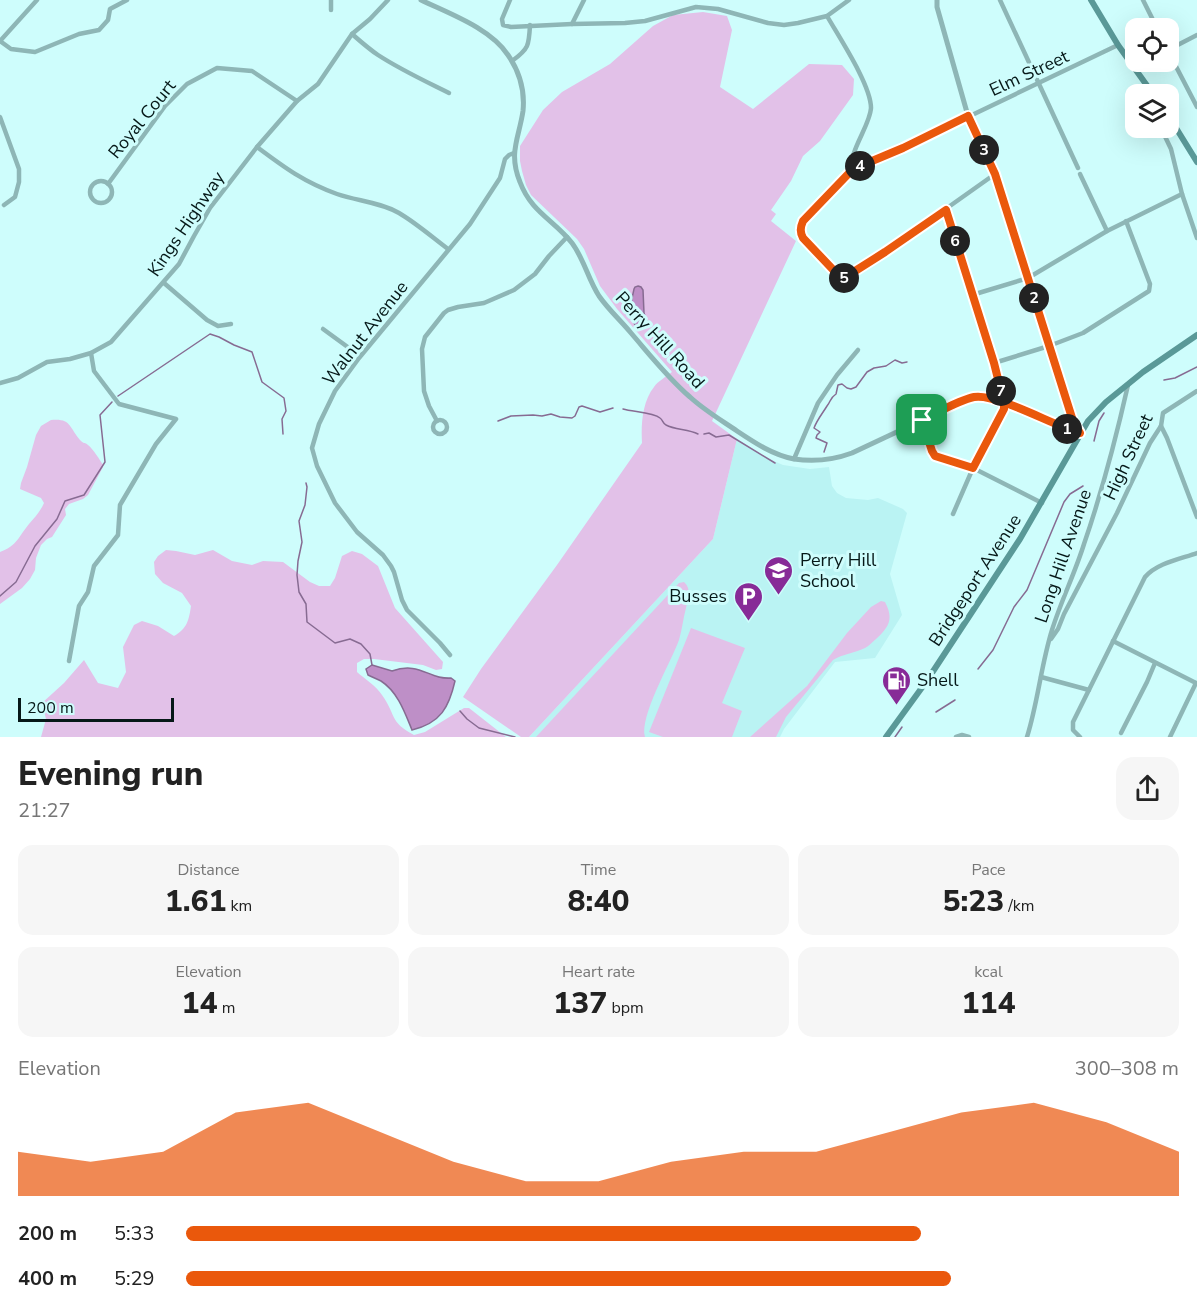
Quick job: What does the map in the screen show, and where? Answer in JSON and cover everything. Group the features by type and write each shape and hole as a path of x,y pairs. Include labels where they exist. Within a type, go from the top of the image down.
{"main road":[{"path":"1092,0 1144,84"},
{"path":"1179,132 1196,158"},
{"name":"Bridgeport Avenue","path":"886,737 926,682 1020,539 1088,421 1128,385 1197,335"}],"street":[{"path":"37,0 0,41 11,49 35,52 78,34 99,30 108,20 110,9 126,0"},
{"path":"331,0 331,10"},
{"name":"Kings Highway","path":"0,383 18,378 47,362 91,353 111,342 179,264 210,208 257,147 297,101 318,84 352,34 388,0"},
{"path":"421,0 481,30 503,48 512,61 524,52 529,44 530,26"},
{"path":"510,0 502,19 503,25 511,27 645,21 696,7 718,9 768,23 798,24 827,16 849,0"},
{"path":"572,24 584,0"},
{"path":"703,7 705,0"},
{"path":"937,0 937,7 968,116 995,174 1073,421 1080,433"},
{"path":"1000,0 1078,168"},
{"path":"1143,0 1152,18"},
{"path":"827,16 860,75 870,100 870,118 851,160 853,169 800,226 803,238 840,277 847,277 995,174"},
{"path":"352,34 376,54 449,93"},
{"path":"1179,45 1197,35"},
{"name":"Elm Street","path":"853,169 903,148 1118,45"},
{"name":"Perry Hill Road","path":"512,61 520,79 523,96 514,153 517,175 527,198 538,212 567,237 578,252 603,302 683,391 709,412 758,445 794,459 820,460 841,457 973,397 984,397 1004,403 1080,433"},
{"name":"Royal Court","path":"108,184 165,106 187,84 217,68 252,71 297,101"},
{"path":"1179,72 1197,107"},
{"path":"0,117 19,169 19,182 15,197 4,205"},
{"path":"1165,138 1197,238"},
{"path":"257,147 294,175 315,186 377,204 399,213 448,249"},
{"name":"Walnut Avenue","path":"450,656 407,610 394,572 383,555 357,532 335,503 320,472 312,448 319,424 335,391 360,356 470,224 500,178 507,157 514,153"},
{"path":"1080,174 1107,231"},
{"name":"Royal Court","path":"99,181 108,184 112,190 108,200 100,203 94,200 90,191 93,185 99,181"},
{"path":"972,295 1028,278 1107,231 1182,194"},
{"path":"946,210 994,363 1004,403 1004,409 973,468 953,514"},
{"path":"994,363 1083,333 1149,291 1150,284 1126,221"},
{"path":"437,420 424,392 422,349 425,337 448,310 484,303 514,290 534,274 567,237"},
{"path":"164,282 207,320 218,326 231,324"},
{"path":"323,329 360,356"},
{"path":"794,459 818,403 858,350"},
{"path":"69,661 79,606 88,592 94,566 118,535 120,505 156,444 176,419 119,405 94,371 91,353"},
{"name":"Long Hill Avenue","path":"1027,737 1048,643 1093,519 1128,385"},
{"name":"High Street","path":"1048,643 1058,629 1150,443 1161,426 1163,413 1196,394"},
{"path":"922,420 935,456 973,468 1042,503"},
{"path":"1161,426 1197,517"},
{"path":"1080,737 1073,730 1073,722 1148,574 1161,566 1197,553"},
{"path":"1113,641 1196,682 1170,737"},
{"path":"1121,733 1155,663"},
{"path":"1041,677 1089,690"},
{"path":"956,737 963,735 969,737"}],"shaded area":[{"path":"703,12 727,16 732,30 720,87 753,109 809,64 842,65 854,79 853,95 820,141 803,156 791,181 771,210 776,214 771,221 796,241 712,421 737,439 713,539 529,737 521,737 463,697 642,443 642,421 647,400 656,385 672,372 600,286 584,249 577,239 531,195 522,171 520,146 543,110 562,92 610,64 653,26 673,15"},
{"path":"638,286 643,290 644,313 648,325 644,327 635,325 629,312 634,289"},
{"path":"51,420 62,420 69,424 80,440 92,449 103,467 88,495 69,504 65,509 66,515 52,537 41,545 36,558 35,570 30,579 0,604 0,552 17,540 44,503 41,498 20,489 36,435 41,426"},
{"name":"Perry Hill School","path":"737,439 783,465 810,469 829,467 832,486 837,493 846,498 868,500 878,498 907,513 890,574 902,615 875,658 835,662 780,737 529,737 713,539"},
{"path":"166,550 195,555 213,550 232,561 252,565 263,561 283,562 319,586 330,586 342,556 352,551 362,554 378,566 395,608 443,662 442,669 436,670 423,665 364,659 357,663 357,672 380,692 400,726 414,735 425,732 464,708 469,708 506,737 41,737 46,719 42,703 84,660 98,683 118,688 126,672 123,647 134,625 142,621 158,626 174,636 185,627 191,606 182,593 163,583 155,574 154,562"},
{"path":"684,582 689,594 680,636 651,703 644,728 645,737 536,737 679,583"},
{"path":"881,601 885,602 890,618 887,627 880,635 865,648 833,660 786,717 776,737 750,737 807,686 847,633 871,607"},
{"path":"691,628 745,648 722,703 742,711 732,737 663,737 649,732"},
{"path":"372,665 392,671 417,669 443,678 451,678 455,681 450,699 437,718 412,730 392,691 381,681 368,675 366,669"}],"waterway":[{"path":"118,396 210,334 252,352 262,382 284,398 286,411 282,419 283,434"},
{"path":"824,452 827,443 816,438 820,432 814,428 836,394 838,385 842,384 851,389 856,387 867,372 874,368 886,366 895,360 902,363 907,362"},
{"path":"1164,380 1175,378 1197,367"},
{"path":"0,596 16,582 35,546 57,519 65,501 84,495 105,462 100,415 112,402"},
{"path":"498,421 511,416 551,414 572,418 582,406 600,412 613,408"},
{"path":"623,409 653,414 670,427 698,434"},
{"path":"1094,441 1099,421 1104,413"},
{"path":"704,434 709,433 716,437 729,435 775,463"},
{"path":"306,483 305,505 299,521 302,542 297,575 299,592 306,604 307,622 335,643 350,639 361,644 370,654 372,665"},
{"path":"978,669 993,650 1014,607 1027,590 1064,502 1070,494 1083,486"},
{"path":"936,712 955,700"},
{"path":"460,711 479,728 515,737"},
{"path":"895,737 902,727"}],"place":[{"name":"Perry Hill School","path":"779,596"},
{"name":"Busses","path":"748,622"},
{"name":"Shell","path":"896,706"}],"route":[{"path":"922,420 935,456 973,468 1004,409 1004,403 994,363 946,210 844,278 840,277 803,238 800,226 853,169 903,148 968,116 995,174 1073,421 1080,433 1004,403 979,396 967,399 922,420"}]}
